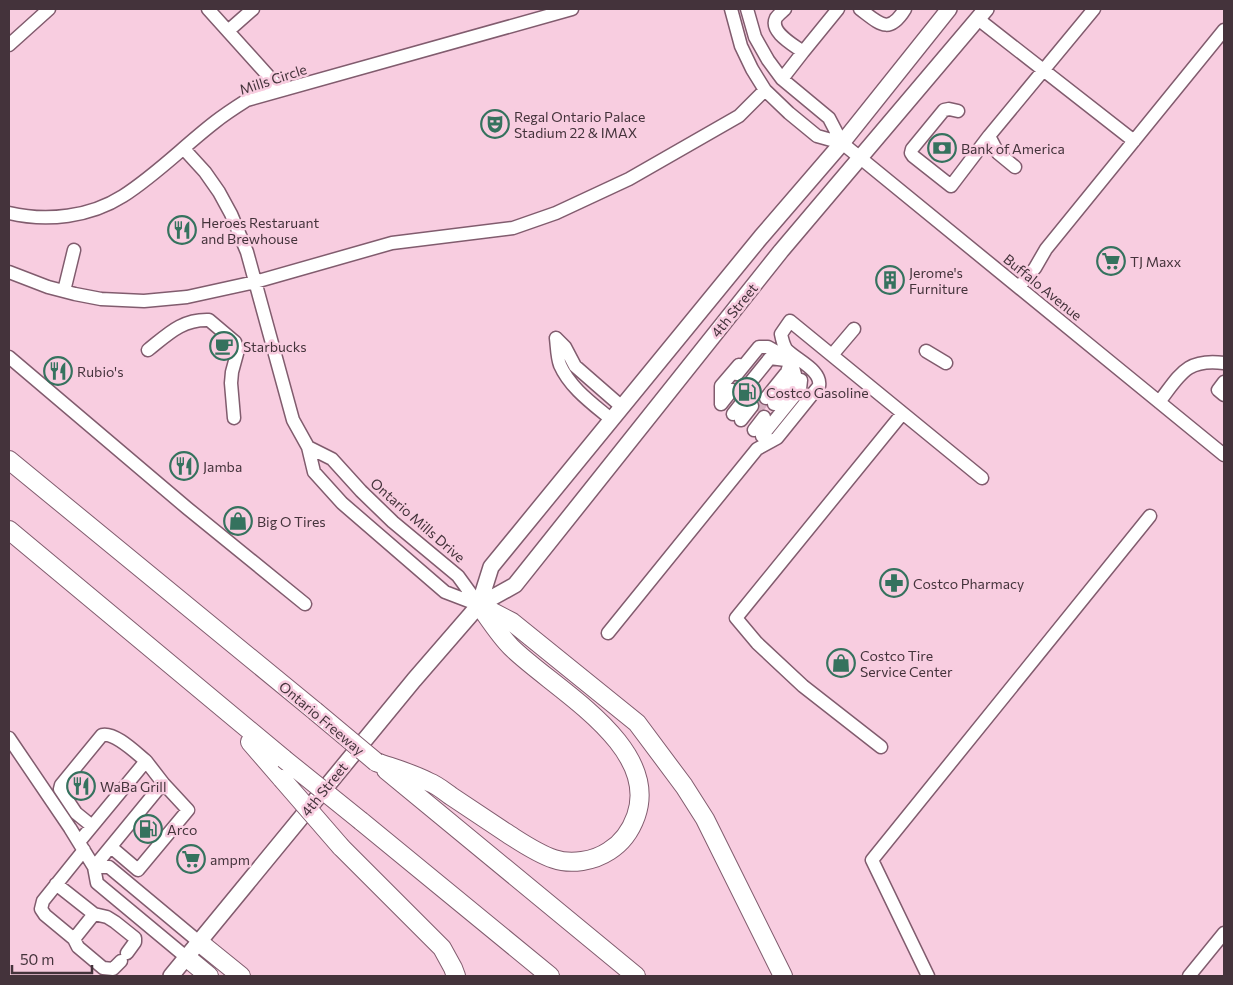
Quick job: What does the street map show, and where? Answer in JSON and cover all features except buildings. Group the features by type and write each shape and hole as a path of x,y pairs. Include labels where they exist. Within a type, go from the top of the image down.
{"highway":[{"name":"Ontario Freeway","path":"9,460 376,762 401,777 636,976"},
{"path":"9,530 284,759 550,976"},
{"path":"401,777 429,782 523,844 556,860 576,862 609,852 621,842 634,822 639,809 641,795 637,775 627,755 607,729 588,711 510,647 479,605"},
{"path":"479,605 512,622 637,723 684,786 705,819 783,976"},
{"path":"215,702 341,848 442,948 454,968 456,976"},
{"path":"199,942 241,976"},
{"path":"186,957 209,976"}],"main road":[{"name":"4th Street","path":"479,605 491,567 761,237 842,143 949,9"},
{"name":"4th Street","path":"171,976 414,680 479,605 515,585 751,288 982,14"}],"street":[{"path":"9,44 49,9"},
{"path":"208,9 281,90"},
{"path":"228,31 253,9"},
{"name":"Mills Circle","path":"9,213 52,218 94,210 123,196 184,149 216,121 247,100 572,9"},
{"path":"732,9 741,46 765,90 817,136 842,143"},
{"path":"747,9 755,37 768,60 782,79 829,118 842,143"},
{"path":"784,9 775,19 775,27 780,34 803,52"},
{"path":"782,79 838,9"},
{"path":"860,9 881,24 887,26 894,23 905,9"},
{"path":"958,111 949,109 941,113 912,148 911,153 951,186 988,136 1094,9"},
{"path":"982,14 1043,69 1134,141"},
{"path":"1019,288 1035,268 1046,249 1224,30"},
{"path":"9,272 64,291 101,299 144,302 187,297 255,282 392,243 513,228 556,213 615,187 739,116 765,90"},
{"path":"988,136 998,153 1015,167"},
{"name":"Buffalo Avenue","path":"842,143 1224,455"},
{"path":"184,149 205,172 219,192 231,214 247,252 293,420 308,447 314,472 342,503 445,592 479,605"},
{"path":"64,291 74,250"},
{"path":"148,350 182,325 191,321 209,320 235,342 238,350 231,383 234,418"},
{"path":"743,421 800,389 801,380 793,358 785,347 781,334 790,321 982,478"},
{"path":"832,355 854,329"},
{"path":"612,420 578,390 568,378 560,364 556,338 565,347 575,366 622,407"},
{"path":"758,391 759,347"},
{"path":"608,633 757,448 777,438 819,386 820,381 816,374 793,358 768,347 753,348 722,386 743,421"},
{"path":"926,351 946,363"},
{"path":"9,357 187,508 305,604"},
{"path":"758,391 796,378 793,358"},
{"path":"758,391 775,362 793,358"},
{"path":"1159,402 1182,373 1194,364 1224,363"},
{"path":"758,391 801,380"},
{"path":"1224,382 1218,390 1224,395"},
{"path":"743,421 748,403"},
{"path":"743,421 748,403"},
{"path":"743,421 748,403"},
{"path":"881,747 803,686 757,643 736,618 902,414"},
{"name":"Ontario Mills Drive","path":"308,447 332,459 387,516 458,576 479,605"},
{"path":"928,976 872,860 1150,516"},
{"path":"92,826 76,813 62,792 61,785 102,735 106,734 120,740 146,761 188,810 138,870 111,847"},
{"path":"9,738 94,867 97,883 186,957"},
{"path":"56,884 94,914 107,917 135,938 135,942 113,969 103,968 78,947 74,939 45,916 41,909 43,900 56,884 92,826 146,761"},
{"path":"94,867 163,782"},
{"path":"94,867 109,867 199,942"},
{"path":"74,939 94,914"},
{"path":"1189,976 1224,933"}],"tunnel":[{"path":"732,390 742,378"},
{"path":"744,400 754,388"},
{"path":"756,410 766,398"}],"place":[{"name":"Regal Ontario Palace Stadium 22 & IMAX","path":"495,124"},
{"name":"Bank of America","path":"942,148"},
{"name":"Heroes Restaruant and Brewhouse","path":"182,230"},
{"name":"TJ Maxx","path":"1111,261"},
{"name":"Jerome's Furniture","path":"890,280"},
{"name":"Starbucks","path":"224,346"},
{"name":"Rubio's","path":"58,371"},
{"name":"Costco Gasoline","path":"747,392"},
{"name":"Jamba","path":"184,466"},
{"name":"Big O Tires","path":"238,521"},
{"name":"Costco Pharmacy","path":"894,583"},
{"name":"Costco Tire Service Center","path":"841,663"},
{"name":"WaBa Grill","path":"81,786"},
{"name":"Arco","path":"148,829"},
{"name":"ampm","path":"191,859"}]}
